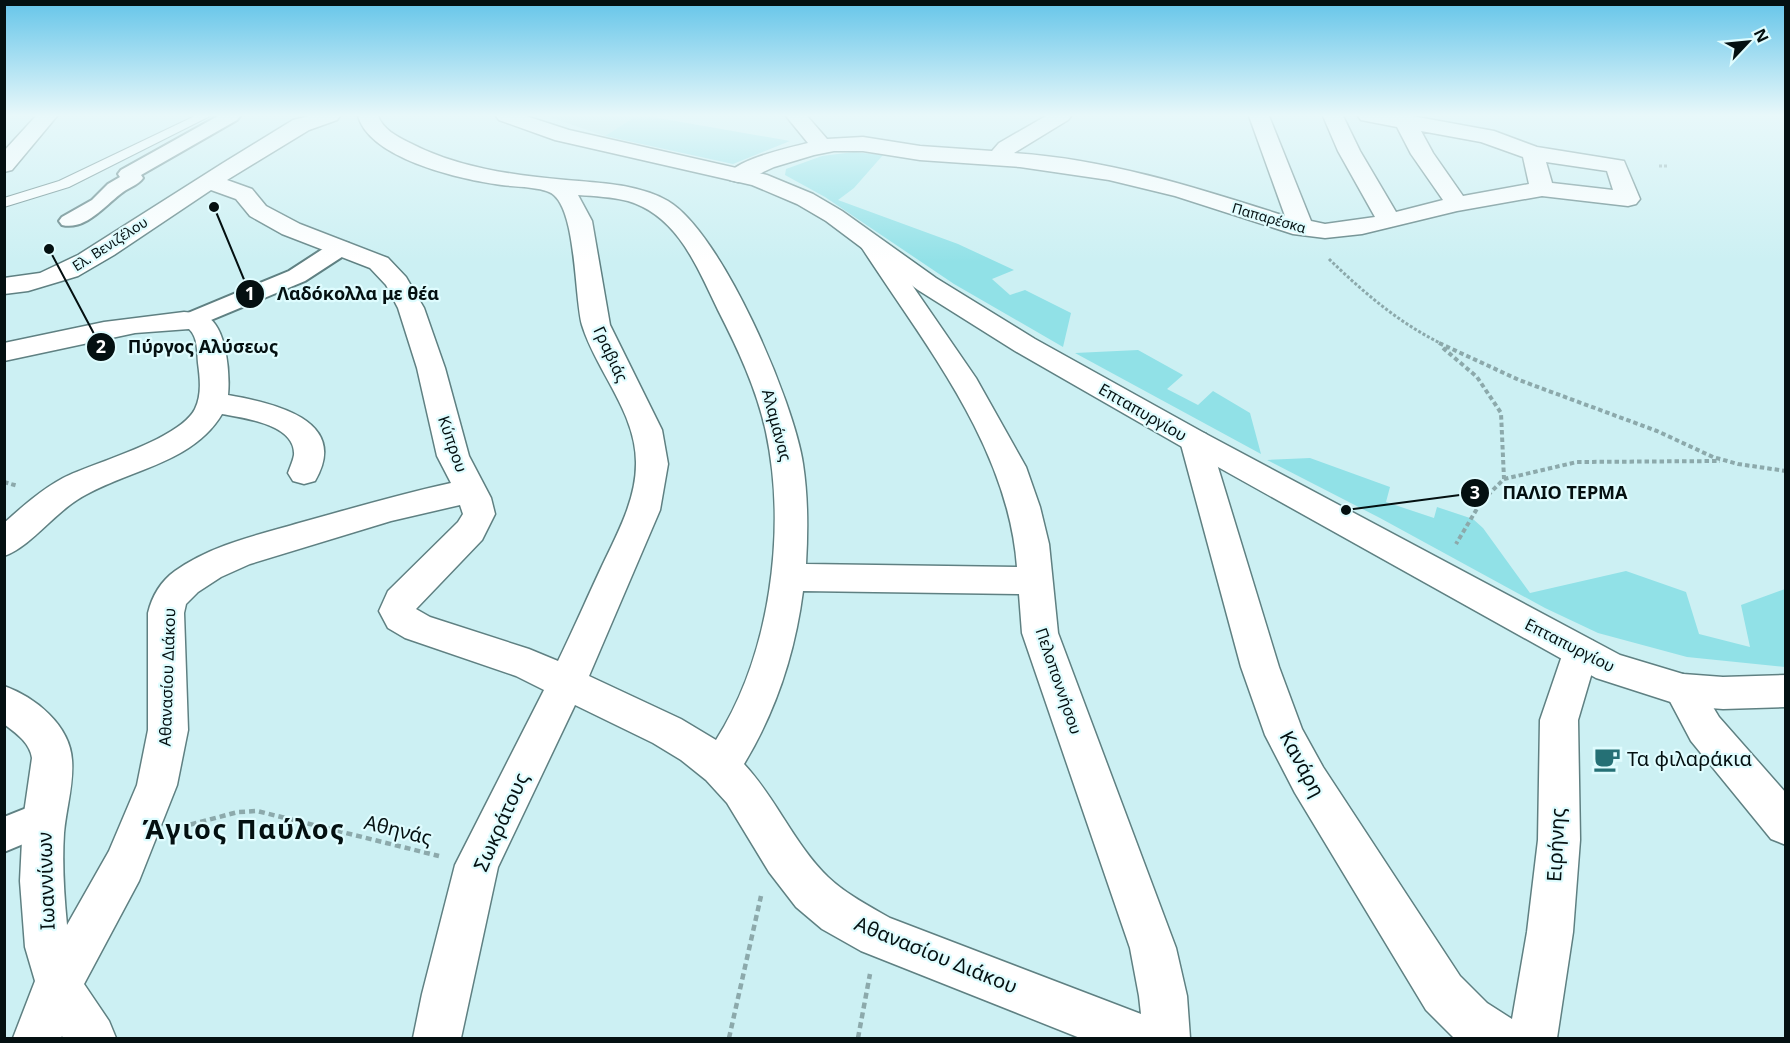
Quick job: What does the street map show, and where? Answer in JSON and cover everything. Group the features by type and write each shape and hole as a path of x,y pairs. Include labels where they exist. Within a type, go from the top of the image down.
{"street":[{"path":"69,221 99,204 115,188 133,178 128,174 145,165"},
{"name":"Ελ. Βενιζέλου","path":"4,286 42,281 77,268 236,165"},
{"path":"437,165 475,176 557,186"},
{"name":"Επταπυργίου","path":"693,165 770,183 805,199 834,216 956,304 1195,441 1580,652 1626,673 1683,690 1723,693 1785,691"},
{"name":"Παπαρέσκα","path":"738,175 761,165"},
{"name":"Παπαρέσκα","path":"1054,165 1126,177 1183,191 1302,229 1341,230 1457,204 1542,189 1628,199 1616,166 1608,165"},
{"path":"1278,165 1302,229"},
{"path":"1357,165 1389,220"},
{"path":"1429,165 1457,204"},
{"path":"1536,165 1542,189"},
{"name":"Κύπρου","path":"208,182 233,188 244,194 262,214 304,234 379,263 405,295 431,368 453,456 478,509 473,526 401,601 397,607 398,614 406,621 438,636 529,665 567,683"},
{"name":"Αλαμάνας","path":"557,186 624,195 658,205 677,220 710,269 754,353 782,431 788,464 792,513 787,577 776,638 763,685 748,720 720,767"},
{"name":"Γραβιάς","path":"557,186 572,202 580,221 597,325 646,430 652,465 644,510 567,683"},
{"name":"Πελοποννήσου","path":"872,245 938,342 1002,449 1024,507 1037,581 1040,633 1153,948 1164,996 1166,1038"},
{"path":"4,352 36,343 167,320 191,320 297,276 340,248"},
{"path":"4,543 59,496 174,442 206,417 214,403 216,390 208,336 203,327 191,320"},
{"path":"214,403 266,412 292,425 309,444 310,460 304,473"},
{"name":"Κανάρη","path":"1195,441 1260,667 1293,751 1426,970 1457,1008 1487,1036"},
{"name":"Αθανασίου Διάκου","path":"59,984 102,909 137,839 157,785 168,730 166,613 177,589 209,568 277,543 412,503 471,491"},
{"path":"787,577 1037,581"},
{"name":"Ειρήνης","path":"1533,1038 1550,932 1559,840 1559,720 1580,652"},
{"name":"Αθανασίου Διάκου","path":"567,683 675,736 695,747 720,767 746,796 798,876 818,898 846,918 877,935 1139,1038"},
{"name":"Σωκράτους","path":"437,1038 441,1007 473,894 477,865 567,683"},
{"path":"1683,690 1705,729 1785,825"},
{"name":"Ιωαννίνων","path":"4,702 34,726 50,748 51,765 41,855 45,920 59,984 92,1038"},
{"path":"4,835 44,818"},
{"path":"37,1038 59,984"}],"lane":[{"path":"4,203 64,184 104,165"}],"path":[{"path":"1659,166 1668,166"},
{"path":"1302,229 1346,278 1438,344 1477,377 1501,413 1504,478"},
{"path":"1438,344 1482,364 1654,429 1723,460"},
{"path":"1464,532 1481,502 1504,478 1577,462 1723,460 1785,471"},
{"name":"Αθηνάς","path":"137,839 238,812 257,811 477,865"},
{"path":"729,1038 774,841"},
{"path":"858,1038 877,935"}],"shaded area":[{"path":"798,165 874,165 854,188 838,200 958,244 1014,270 992,279 1010,295 1025,290 1071,313 1063,347 954,284 825,197 785,175 786,169"},
{"path":"1138,350 1183,375 1167,389 1198,405 1213,391 1250,413 1261,454 1075,353"},
{"path":"1310,458 1390,487 1386,502 1434,518 1437,507 1473,519 1483,528 1530,593 1626,571 1686,592 1699,634 1750,647 1741,605 1785,589 1785,667 1687,657 1598,633 1545,608 1380,518 1267,460"}],"place":[{"name":"Λαδόκολλα με θέα","path":"214,207"},
{"name":"Πύργος Αλύσεως","path":"49,249"},
{"name":"ΠΑΛΙΟ ΤΕΡΜΑ","path":"1346,510"},
{"name":"Τα φιλαράκια","path":"1607,759"}],"district":[{"name":"Άγιος Παύλος","path":"244,830"}]}
